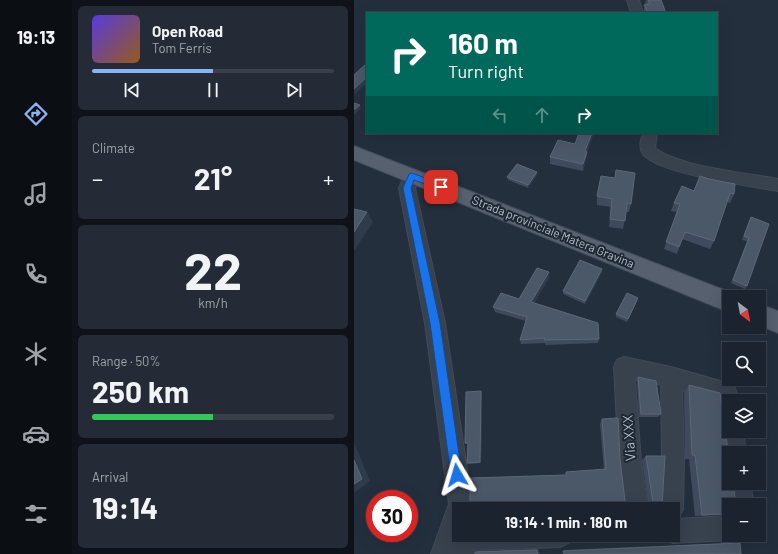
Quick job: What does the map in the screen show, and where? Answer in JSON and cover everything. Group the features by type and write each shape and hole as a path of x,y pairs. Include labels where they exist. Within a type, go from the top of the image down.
{"main road":[{"name":"Strada provinciale Matera Gravina","path":"354,153 722,299"},
{"path":"766,317 778,322"}],"street":[{"path":"633,0 637,12"},
{"path":"650,134 647,146 654,156 659,158 684,167 778,185"},
{"path":"412,176 407,188 435,323 459,502"},
{"name":"Via XXX","path":"635,502 630,462 624,367 671,377"},
{"path":"671,502 673,457 671,377 727,392 727,394"},
{"path":"680,531 722,528"},
{"path":"443,554 452,529"}],"building":[{"path":"648,0 661,0 666,12 648,12 644,5 650,4"},
{"path":"366,64 366,78 354,89 354,75"},
{"path":"354,103 360,105 354,110"},
{"path":"579,134 592,134 585,151 587,152 583,164 550,157 558,140 575,144"},
{"path":"517,164 537,172 528,185 507,177"},
{"path":"616,170 635,173 631,204 627,203 625,221 610,219 612,199 597,196 601,176 615,178"},
{"path":"700,176 735,184 734,194 730,193 714,241 685,232 679,247 666,242 680,204 674,203 682,186 694,191"},
{"path":"354,209 367,212 354,232"},
{"path":"751,217 769,224 747,286 733,280 749,238 744,236"},
{"path":"580,260 602,269 585,301 563,291"},
{"path":"537,268 549,272 531,302 598,323 599,339 544,340 545,338 520,340 527,317 493,307 501,293 519,299"},
{"path":"627,293 638,298 628,319 616,314"},
{"path":"638,377 656,381 661,414 641,414"},
{"path":"689,385 720,393 722,407 722,438 726,438 727,446 722,446 722,490 734,490 735,498 722,498 722,514 702,515 695,455 692,455"},
{"path":"481,391 480,462 467,463 468,443 465,443 466,392"},
{"path":"618,418 620,459 625,502 470,502 470,478 566,475 566,472 606,469 602,419"},
{"path":"646,456 665,456 662,502 653,502"},
{"path":"354,460 362,479 354,484"},
{"path":"740,543 741,554 564,554 563,551"},
{"path":"537,550 538,554 475,554 475,552"}],"route":[{"path":"441,187 412,176 407,188 435,323 457,475"}]}
